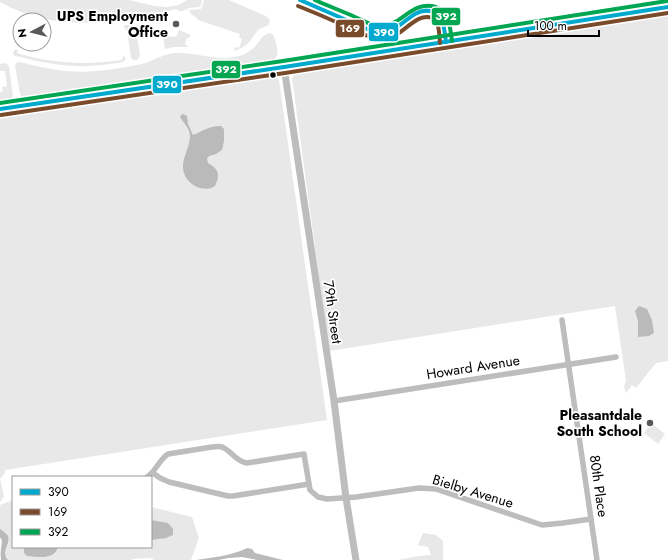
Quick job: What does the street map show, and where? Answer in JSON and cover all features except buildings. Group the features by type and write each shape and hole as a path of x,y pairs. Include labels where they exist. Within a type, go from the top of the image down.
{"main road":[{"path":"0,109 284,67 668,7"}],"street":[{"name":"79th Street","path":"284,67 334,401 346,498 356,560"},
{"name":"80th Place","path":"562,320 597,560"},
{"name":"Howard Avenue","path":"334,401 616,357"},
{"path":"149,476 168,454 219,446 226,449 239,460 247,463 304,454 309,484 228,496 168,482 153,473"},
{"name":"Bielby Avenue","path":"309,484 310,490 322,499 346,498 420,488 436,489 542,525 591,518"}],"shaded area":[{"path":"0,0 129,0 167,7 179,5 187,0 201,0 202,2 200,7 188,8 187,10 185,9 183,11 176,9 159,14 126,19 123,16 109,21 81,23 52,20 52,12 22,12 0,2"},
{"path":"203,0 229,0 266,16 270,20 267,26 258,30 245,46 235,51 235,47 239,48 242,39 239,37 240,34 198,20 191,14 189,10 201,9"},
{"path":"668,16 668,361 656,363 636,388 632,385 626,393 624,386 626,381 615,306 329,351 292,78 297,72 574,31 642,17"},
{"path":"124,25 132,25 135,27 140,55 137,60 133,60 131,58 127,31"},
{"path":"179,30 191,35 187,38 185,44 188,47 174,47 165,49 163,36 176,37"},
{"path":"269,33 274,36 277,46 277,54 274,60 265,65 116,89 27,100 20,94 15,66 16,63 19,62 58,70 88,71 108,70 142,64 165,55 175,53 219,58 236,57 245,54 254,48 263,36"},
{"path":"17,52 30,57 56,61 82,63 122,60 123,56 126,59 121,63 79,66 41,62 15,56 13,53"},
{"path":"6,63 9,66 13,97 10,103 0,106 0,92 3,92 2,87 7,86 5,71 0,71 0,64"},
{"path":"275,75 279,80 327,420 5,470 5,473 0,479 0,117"},
{"path":"183,114 187,116 188,124 193,135 214,126 221,126 224,129 222,150 209,156 207,159 208,163 218,172 218,178 215,186 209,189 197,187 192,184 184,174 183,163 190,134 180,117"},
{"path":"639,306 647,309 652,320 654,333 649,336 638,337 638,321 635,311"},
{"path":"651,423 665,434 658,444 644,433"},
{"path":"0,479 4,496 0,502"},
{"path":"12,500 12,548 152,548 152,507 192,517 199,538 191,560 154,560 151,558 131,560 8,560 6,551 9,541 0,529 0,505"},
{"path":"152,520 168,523 173,529 173,535 166,538 152,540"},
{"path":"0,529 8,536 9,539 5,553 8,560 1,560 2,541 0,537"},
{"path":"423,533 436,535 443,541 444,560 398,560 431,555 428,547 418,545"},
{"path":"24,548 58,548 53,554 46,557 27,556 24,553"},
{"path":"247,548 252,549 255,553 283,560 257,560 242,557 218,560 196,560 229,555"}],"transit line":[{"name":"390","path":"300,0 367,29 378,32 393,30 417,13 422,11 430,11 435,13 441,19 446,42"},
{"name":"392","path":"315,0 368,23 381,26 395,22 420,7 436,7 447,17 452,41"},
{"name":"392","path":"0,103 283,61 667,1"},
{"name":"169","path":"298,6 362,34 378,38 387,38 395,35 418,19 427,17 432,18 438,26 440,43"},
{"name":"390","path":"0,109 284,67 668,7"},
{"name":"169","path":"1,115 285,73 668,13"}],"place":[{"name":"UPS Employment Office","path":"176,24"},
{"name":"Pleasantdale South School","path":"650,423"}]}
